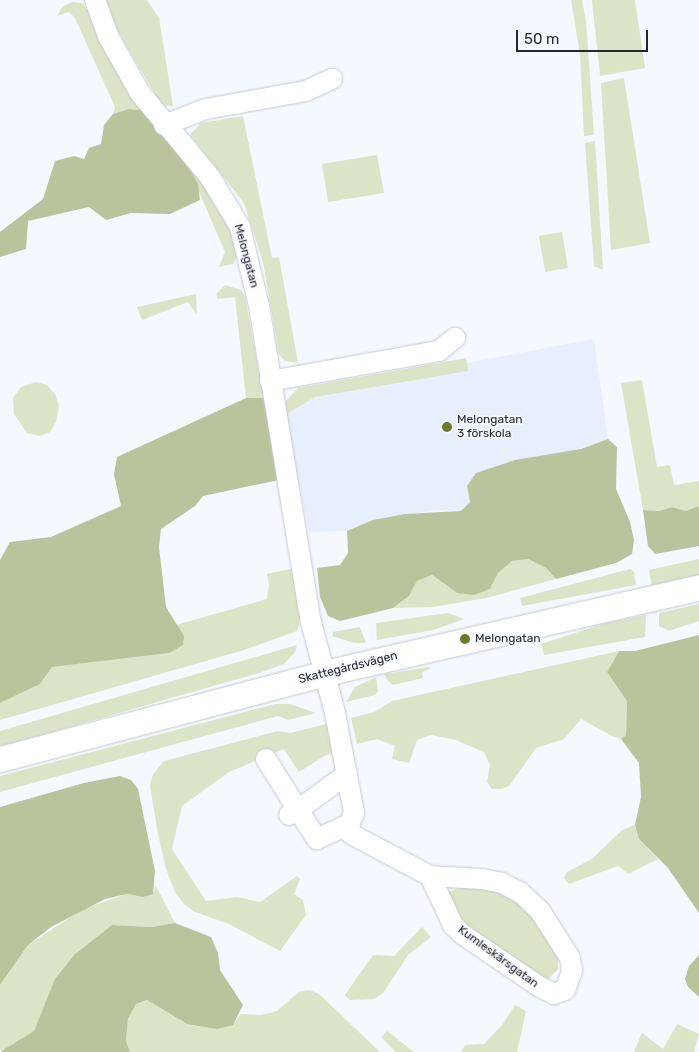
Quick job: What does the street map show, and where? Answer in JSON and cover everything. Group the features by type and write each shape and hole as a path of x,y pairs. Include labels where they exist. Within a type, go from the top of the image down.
{"street":[{"name":"Melongatan","path":"94,0 124,66 164,125 210,178 240,227 259,306 270,381 312,622 325,673"},
{"path":"164,125 206,109 306,92 332,79"},
{"path":"270,381 439,351 455,338"},
{"name":"Skattegårdsvägen","path":"0,759 325,673 699,587"},
{"path":"266,759 293,813 317,839 349,824 354,813 325,673"},
{"path":"293,813 347,774"},
{"name":"Kumleskärsgatan","path":"349,824 354,837 430,876 482,879 502,883 521,893 540,911 570,958 572,971 565,990 554,994 540,988 462,934 453,925 430,876"}],"shaded area":[{"name":"Melongatan 3 förskola","path":"594,339 608,439 467,486 470,502 461,511 436,510 373,520 347,531 309,532 285,415 299,395"}],"green space":[{"path":"106,0 147,0 159,18 173,106 162,105 118,31"},
{"path":"571,0 582,0 586,21 594,135 584,136 580,54"},
{"path":"592,0 635,0 645,68 600,76"},
{"path":"73,2 82,3 88,10 100,40 141,110 129,109 113,114 115,107 75,18 69,12 57,16 63,6"},
{"path":"624,78 650,243 611,250 601,83"},
{"path":"129,109 141,110 188,166 198,184 200,200 170,214 131,213 106,220 89,207 28,221 26,249 0,257 0,232 43,199 55,161 74,156 84,159 89,148 101,144 104,125 113,114"},
{"path":"243,116 272,258 279,257 298,363 285,361 279,355 263,262 244,203 190,135 201,123"},
{"path":"595,141 603,270 594,266 585,143"},
{"path":"377,155 384,193 328,202 322,164"},
{"path":"188,166 209,189 230,222 240,251 233,264 219,267 225,252"},
{"path":"562,232 568,268 545,272 539,236"},
{"path":"225,285 241,290 245,297 264,398 246,398 235,297 218,299 216,294"},
{"path":"196,294 197,315 188,302 142,320 137,307"},
{"path":"466,358 468,371 315,397 285,415 285,402 298,388"},
{"path":"642,380 657,467 670,465 674,485 699,481 699,506 686,511 672,507 659,511 643,510 621,383"},
{"path":"36,382 47,385 55,394 59,406 56,422 50,432 40,436 27,433 14,414 13,398 21,387"},
{"path":"246,398 264,398 279,480 203,496 195,506 161,529 159,547 166,607 184,636 183,645 169,653 52,667 40,684 0,703 0,560 10,542 51,537 121,506 114,474 117,457"},
{"path":"608,439 617,447 616,489 630,522 634,540 632,554 616,563 556,579 546,568 528,559 512,561 498,573 490,589 474,595 457,593 432,575 417,581 409,596 393,608 340,621 328,616 320,597 317,568 340,565 348,553 347,531 373,520 405,514 461,511 470,502 467,486 476,473 515,460 581,449"},
{"path":"699,506 699,546 655,554 648,546 643,510 659,511 672,507 686,511"},
{"path":"528,559 546,568 556,579 486,598 433,607 393,608 409,596 417,581 432,575 457,593 490,589 498,573 512,561"},
{"path":"699,559 699,579 652,587 649,570"},
{"path":"294,568 301,618 297,631 244,650 0,720 0,703 40,684 52,667 169,653 184,636 176,625 267,599 269,584 267,574"},
{"path":"630,569 634,572 636,585 522,606 520,598"},
{"path":"699,604 699,621 669,631 659,626 659,613"},
{"path":"448,613 464,619 433,630 377,640 376,623"},
{"path":"646,615 645,637 544,655 541,644 609,622"},
{"path":"360,627 366,643 354,643 332,636 333,632"},
{"path":"699,635 699,913 668,868 639,839 635,825 641,797 639,763 621,739 626,735 627,701 607,672 619,651 635,651"},
{"path":"297,645 295,652 284,664 259,673 0,747 0,731"},
{"path":"619,651 607,672 627,701 626,735 621,739 612,736 581,719 564,739 536,748 509,786 502,789 492,789 487,782 490,765 484,752 456,740 431,735 417,740 409,763 392,759 395,746 377,739 357,744 351,718 374,712 392,701"},
{"path":"429,667 430,669 422,672 423,678 393,685 386,679 385,674"},
{"path":"376,677 378,691 375,695 346,702 355,687"},
{"path":"275,704 290,704 316,713 288,720 278,716 0,792 0,776"},
{"path":"327,724 335,752 326,755 299,772 284,749 229,772 182,806 172,849 206,901 237,897 260,902 297,876 300,879 294,894 303,900 306,915 280,951 229,924 195,912 184,904 175,892 166,869 150,786 153,774 164,761 278,731 290,733"},
{"path":"120,776 131,780 138,789 155,871 153,894 143,897 127,894 105,899 51,927 28,945 0,985 0,807 84,783"},
{"path":"635,825 639,839 658,859 628,874 618,866 569,884 564,878 567,872 592,859 622,830"},
{"path":"156,886 175,923 152,927 112,925 44,1009 34,1031 10,1048 0,1050 0,985 28,945 83,909 127,894 143,897 153,894"},
{"path":"458,888 490,888 517,900 532,915 558,957 558,969 548,979 543,978 460,921 448,893"},
{"path":"175,923 211,937 218,953 220,970 243,1005 233,1025 217,1029 187,1024 147,1000 136,1004 128,1019 126,1041 130,1052 0,1052 34,1031 55,979 74,955 112,925 152,927"},
{"path":"422,927 431,937 408,955 383,993 374,999 350,1000 345,995 373,955 394,956"},
{"path":"699,955 699,997 688,987 685,979 689,966"},
{"path":"309,990 319,994 380,1052 130,1052 126,1041 128,1019 136,1004 147,1000 187,1024 233,1025 241,1014 261,1015 277,1011 299,992"},
{"path":"515,1005 526,1011 517,1052 461,1052 465,1045 484,1044 503,1024"},
{"path":"677,1024 699,1034 694,1052 634,1052 642,1033 663,1049"},
{"path":"387,1031 414,1052 396,1052 381,1037"}],"place":[{"name":"Melongatan 3 förskola","path":"447,427"},
{"name":"Melongatan","path":"465,639"}]}
